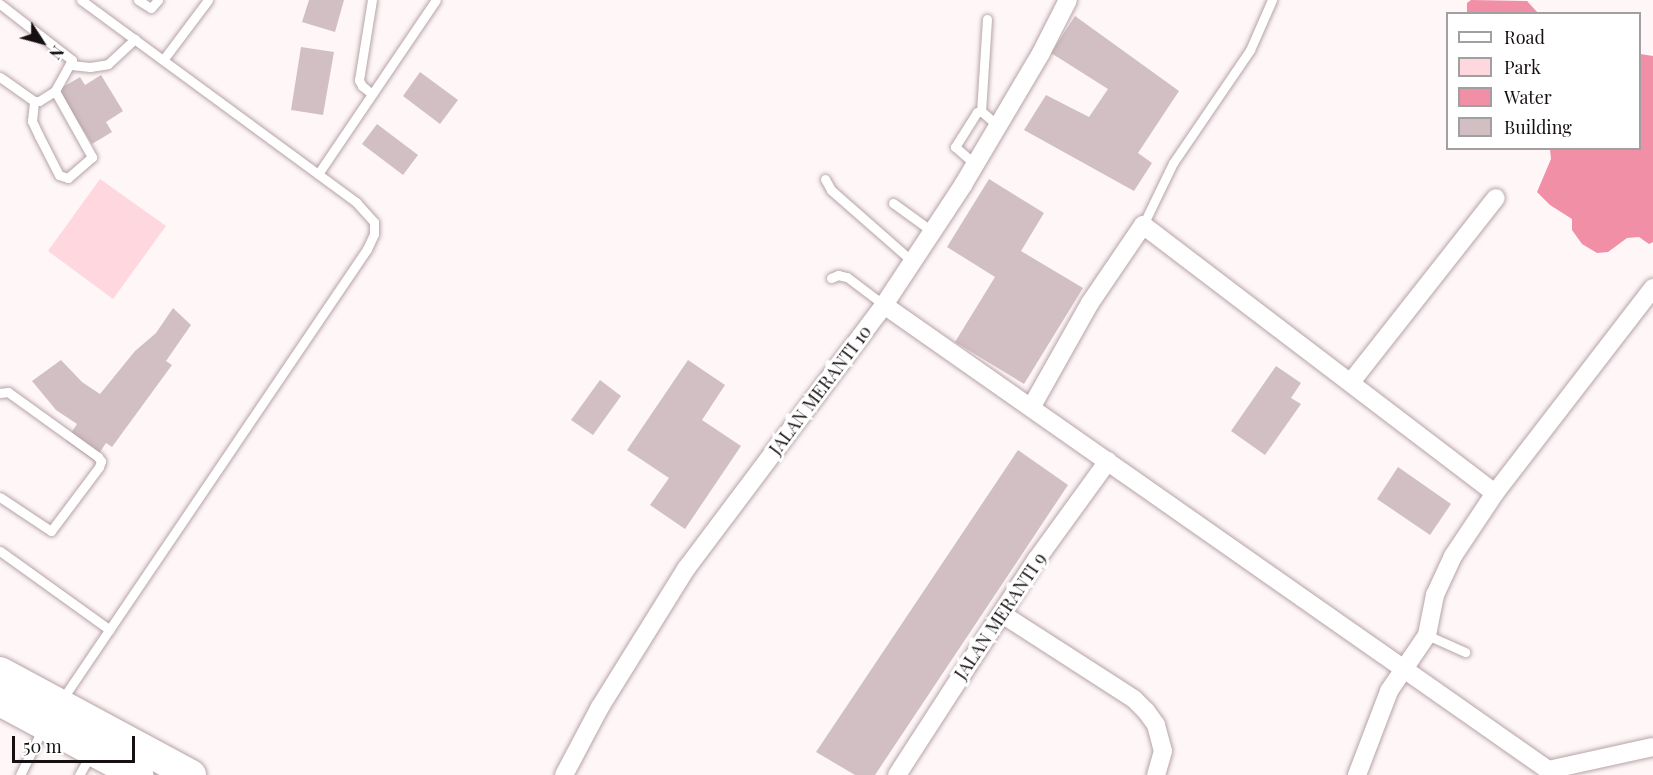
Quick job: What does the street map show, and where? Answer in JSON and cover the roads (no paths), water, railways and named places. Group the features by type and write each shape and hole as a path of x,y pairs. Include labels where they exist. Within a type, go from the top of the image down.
{"main road":[{"path":"0,672 52,713 93,750 138,775"},
{"path":"0,701 52,713 191,775"}],"street":[{"name":"JALAN MERANTI 10","path":"564,775 600,707 686,569 884,305 933,232 976,165 1068,0"},
{"path":"1351,382 1496,198"},
{"path":"1032,406 1090,303 1143,225 1495,493"},
{"path":"1357,775 1389,690 1427,635 1435,595 1453,556 1495,493 1653,288"},
{"path":"884,305 1032,406 1403,670 1438,691 1547,772 1653,747"},
{"name":"JALAN MERANTI 9","path":"897,775 1037,559 1108,461"},
{"path":"1002,614 1134,699 1146,711 1156,725 1163,751 1156,775"}],"lane":[{"path":"20,775 52,713 367,249 374,234 374,222 356,202 81,0"},
{"path":"138,0 151,8 158,0"},
{"path":"163,60 208,0"},
{"path":"372,0 359,80 362,86 372,94"},
{"path":"318,174 436,0"},
{"path":"1143,225 1173,163 1250,50 1272,0"},
{"path":"0,3 69,55 71,65 55,91 39,101 34,101 0,77"},
{"path":"981,111 987,19"},
{"path":"71,65 90,67 108,64 135,39"},
{"path":"34,101 32,121 59,175 68,178 93,157 55,91"},
{"path":"981,111 998,126"},
{"path":"976,165 955,147 976,112 981,111"},
{"path":"825,178 831,190 913,261"},
{"path":"893,203 933,232"},
{"path":"831,278 838,274 847,277 884,305"},
{"path":"0,393 8,392 101,461 99,467 51,531 0,497"},
{"path":"0,552 110,630"},
{"path":"1427,635 1465,652"},
{"path":"79,775 93,750"}],"water":[{"path":"1471,0 1527,1 1537,12 1467,12 1467,3"},
{"path":"1641,54 1653,56 1653,242 1649,244 1639,237 1627,238 1608,252 1597,253 1582,244 1572,230 1572,219 1550,205 1537,192 1551,159 1550,150 1641,150"}]}
